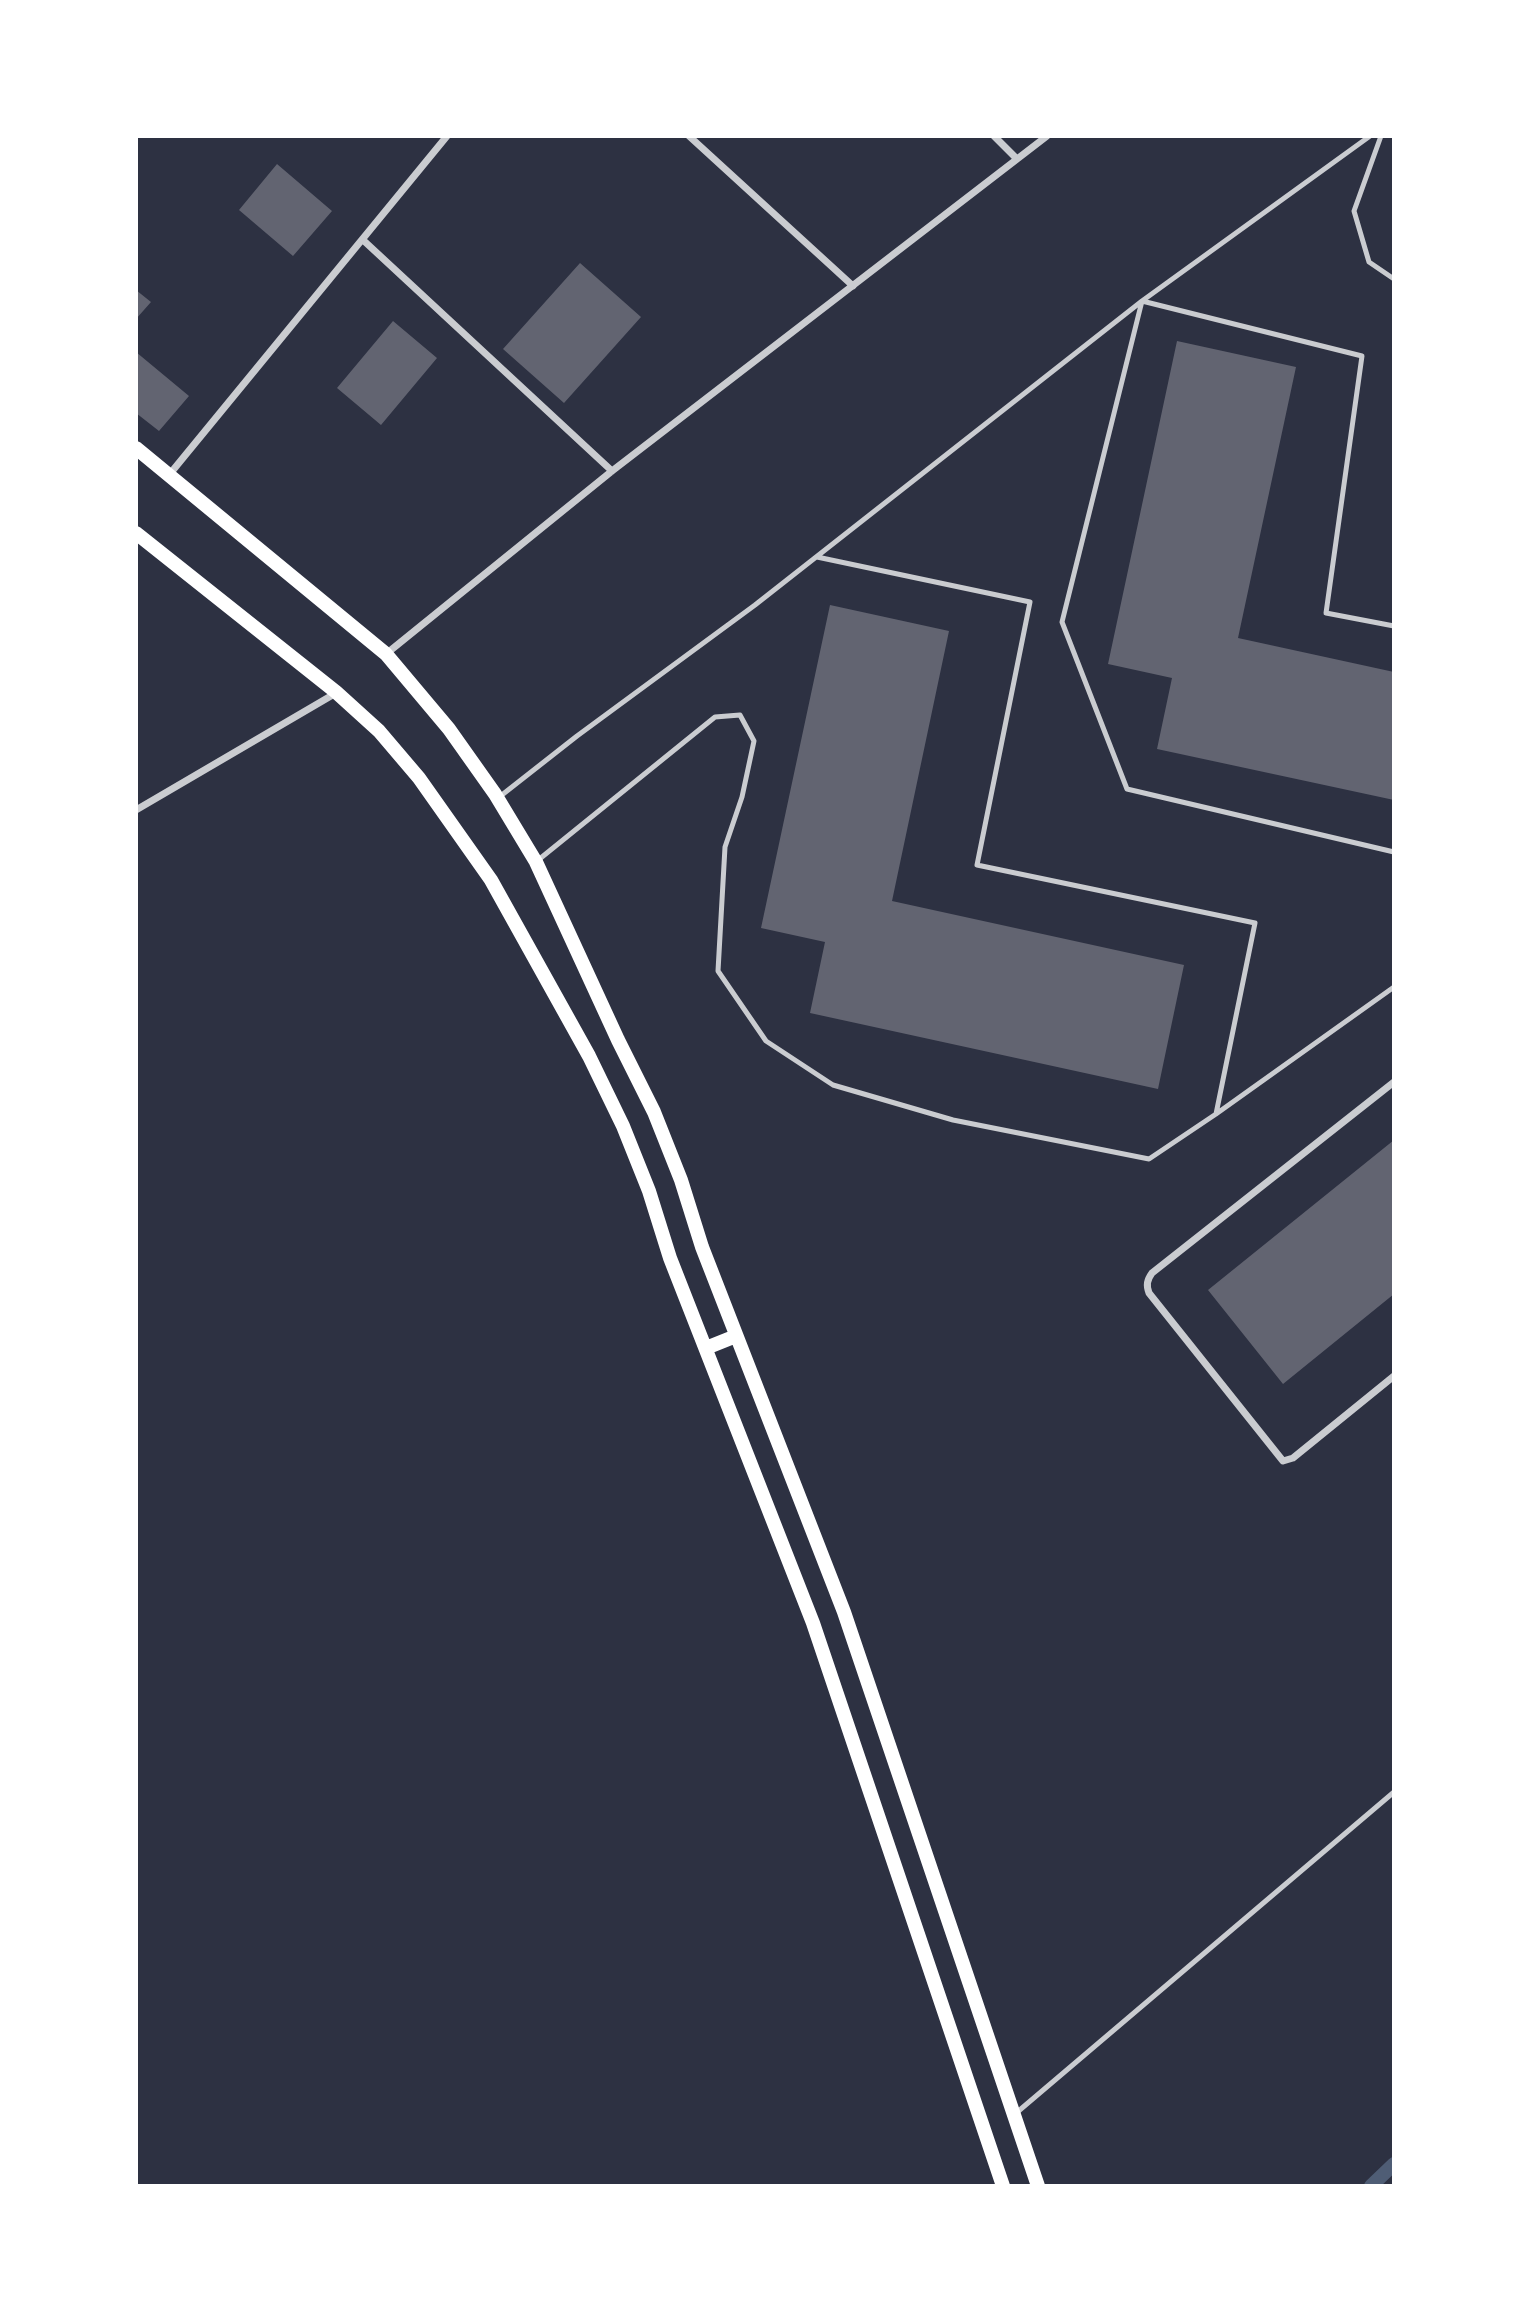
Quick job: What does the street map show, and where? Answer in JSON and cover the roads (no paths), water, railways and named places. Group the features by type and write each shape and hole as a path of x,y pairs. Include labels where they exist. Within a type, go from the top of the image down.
{"main road":[{"path":"136,448 386,654 449,729 498,798 536,862 618,1041 654,1112 681,1180 702,1247 844,1612 1038,2186"},
{"path":"136,533 336,692 379,731 419,778 491,880 589,1056 623,1126 649,1191 670,1258 813,1623 1003,2186"},
{"path":"706,1348 736,1336"}],"street":[{"path":"169,475 447,136"},
{"path":"689,136 853,286"},
{"path":"994,136 1017,159"},
{"path":"386,654 612,471 1047,136"},
{"path":"363,240 612,471"},
{"path":"136,810 336,692"},
{"path":"1394,1082 1152,1273 1147,1287 1181,1334 1283,1461 1293,1458 1394,1377"}],"lane":[{"path":"498,798 577,736 755,605 1142,301 1370,136"},
{"path":"1381,136 1354,211 1369,262 1394,279"},
{"path":"1142,301 1362,356 1326,613 1394,626"},
{"path":"1142,301 1062,622 1127,789 1394,852"},
{"path":"816,556 1030,602 977,865 1255,923 1216,1115"},
{"path":"536,862 715,718 740,715 754,741 743,797 725,847 718,971 766,1041 833,1085 953,1119 1149,1158 1216,1115 1394,987"},
{"path":"1014,2114 1394,1791"}],"waterway":[{"path":"1371,2186 1394,2164"}]}
